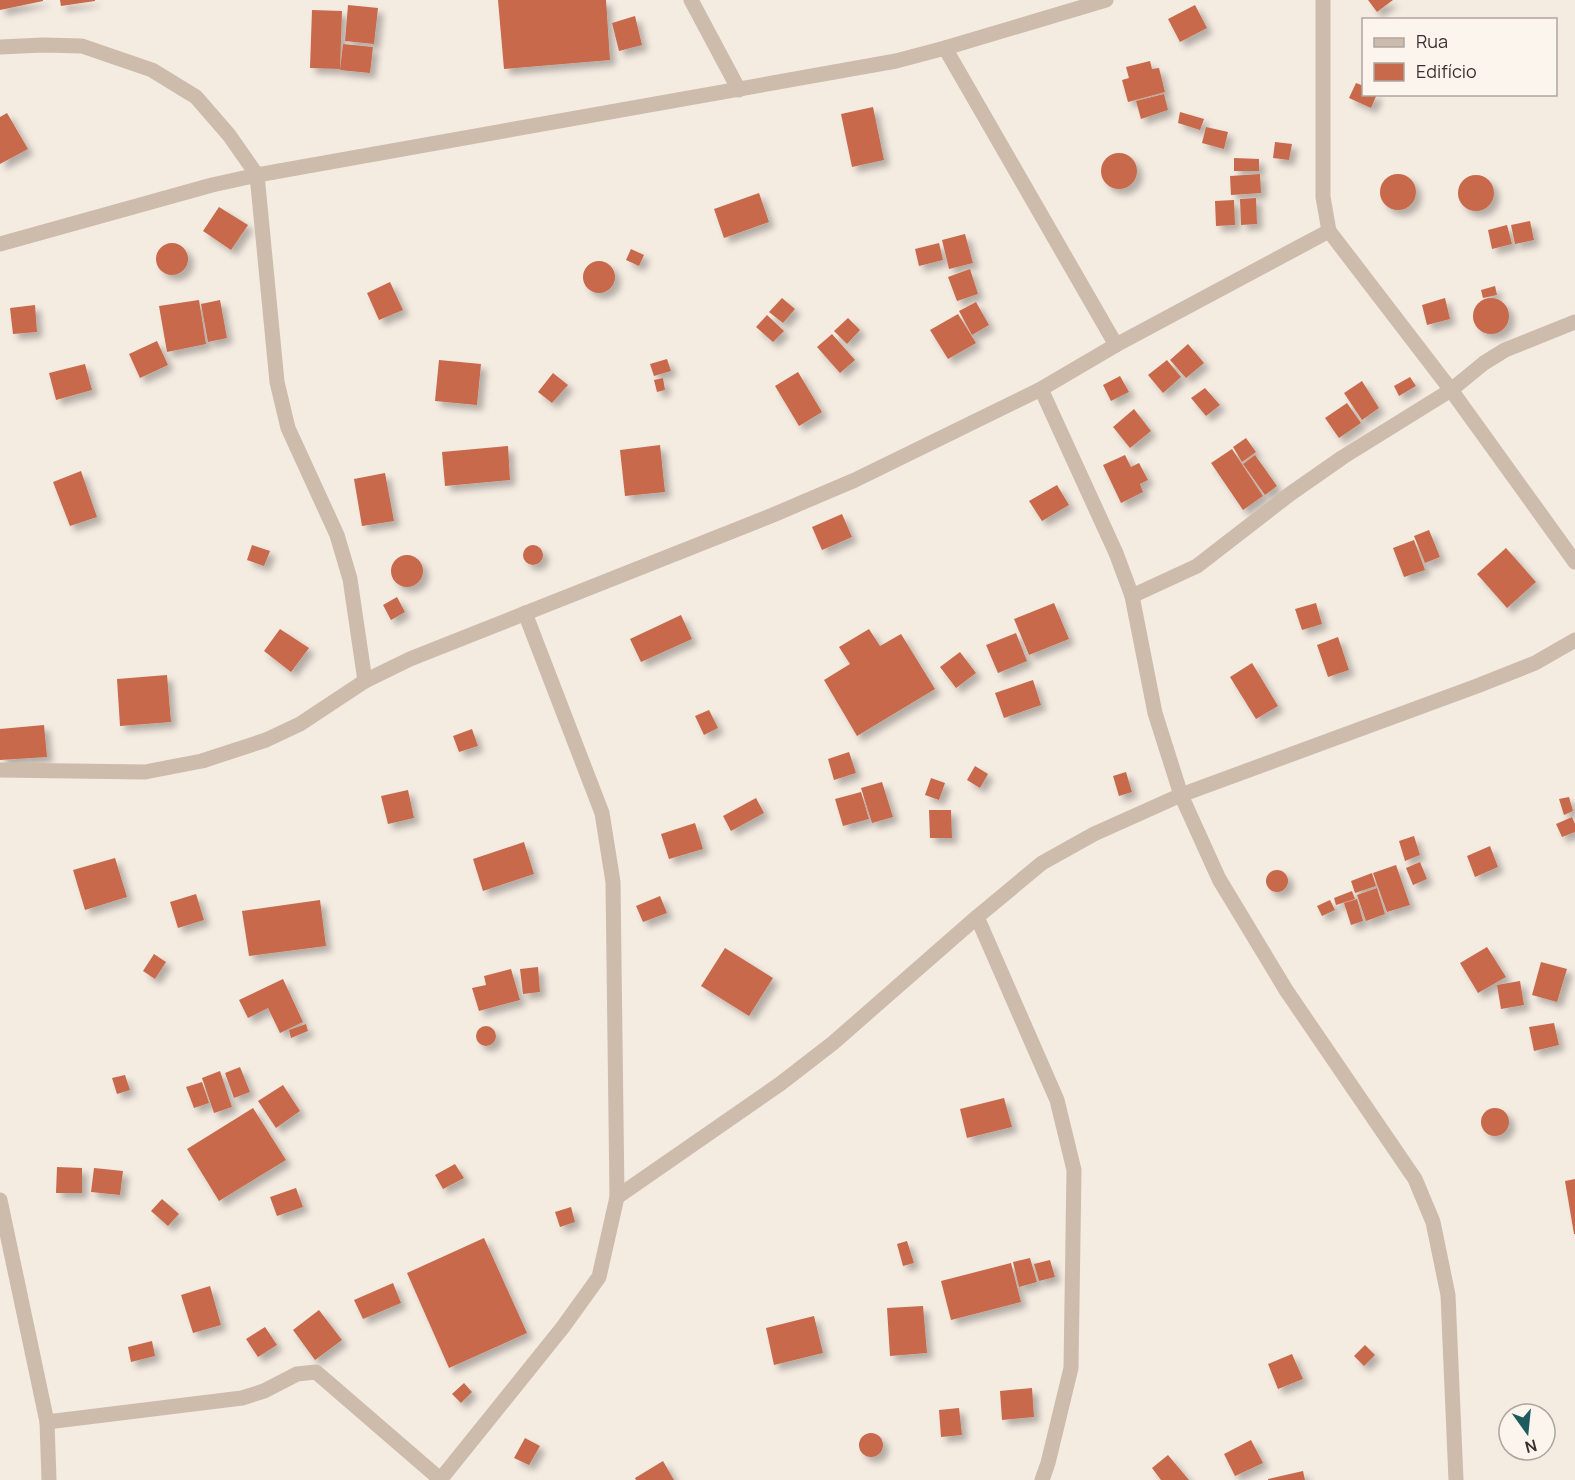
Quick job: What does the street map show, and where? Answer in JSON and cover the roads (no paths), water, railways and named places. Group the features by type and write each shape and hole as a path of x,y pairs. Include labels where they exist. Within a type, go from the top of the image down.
{"street":[{"path":"691,0 739,90"},
{"path":"0,244 212,185 257,175 896,61 1106,0"},
{"path":"1323,0 1323,197 1329,231 1451,390 1575,562"},
{"path":"0,47 82,46 152,70 196,97 229,135 257,175 277,382 288,428 337,535 350,579 365,681"},
{"path":"945,48 1116,345"},
{"path":"0,770 145,772 202,761 266,741 300,724 365,681 410,659 773,515 855,480 1041,389 1116,345 1329,231"},
{"path":"1132,596 1197,566 1290,494 1343,457 1451,390 1484,363 1505,350 1575,322"},
{"path":"1041,389 1116,553 1132,596 1155,713 1180,795 1220,879 1286,990 1415,1179 1433,1222 1448,1294 1456,1480"},
{"path":"47,1422 242,1398 264,1391 297,1374 316,1372 440,1480 563,1327 598,1277 617,1197 614,906 611,871 602,813 525,613"},
{"path":"617,1197 780,1084 824,1050 1042,863 1094,834 1180,795 1477,687 1535,663 1575,640"},
{"path":"977,917 1057,1100 1074,1170 1071,1368 1042,1480"},
{"path":"0,1200 47,1422 49,1480"}]}
